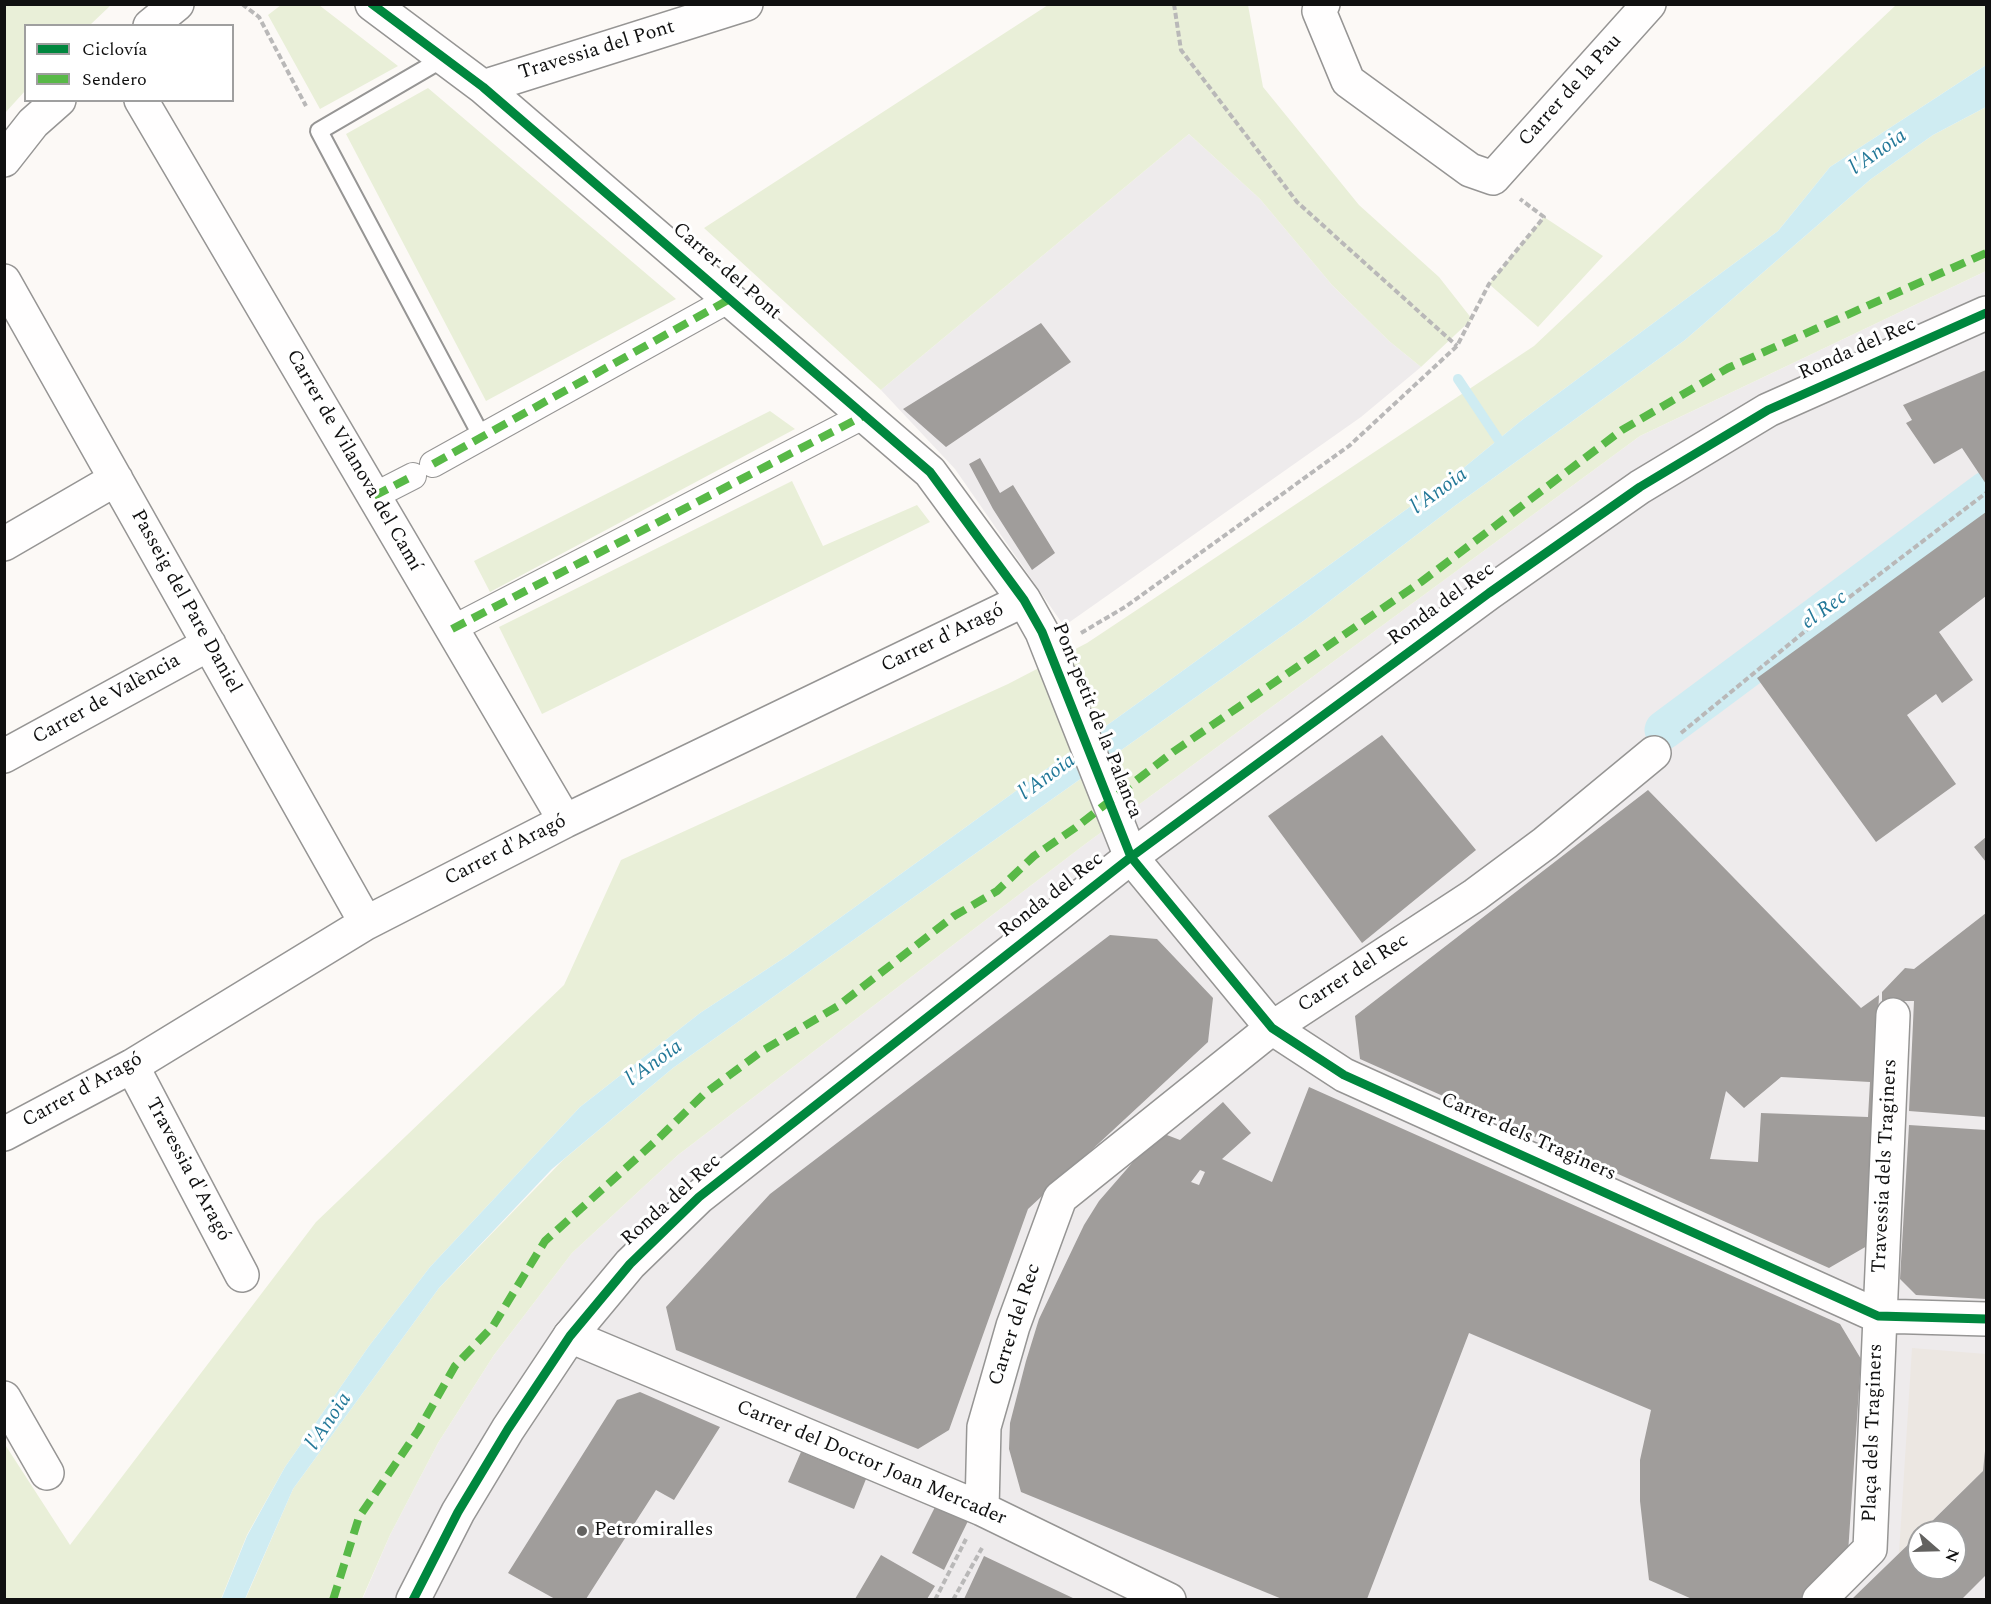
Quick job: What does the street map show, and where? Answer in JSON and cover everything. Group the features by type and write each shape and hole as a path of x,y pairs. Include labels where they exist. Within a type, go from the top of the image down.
{"street":[{"path":"152,24 177,4"},
{"name":"Carrer del Pont","path":"372,4 483,87 930,472 1024,600"},
{"name":"Travessia del Pont","path":"483,87 746,4"},
{"path":"1323,4 1319,11 1348,81 1470,170 1493,178"},
{"name":"Carrer de la Pau","path":"1493,178 1649,4"},
{"path":"4,160 33,123 57,102"},
{"name":"Carrer de Vilanova del Camí","path":"142,102 565,821"},
{"name":"Passeig del Pare Daniel","path":"4,281 366,923"},
{"path":"374,496 730,299"},
{"name":"Ronda del Rec","path":"414,1599 463,1503 507,1429 570,1336 630,1264 699,1197 1131,857 1488,593 1640,487 1768,410 1986,313"},
{"path":"452,629 865,415"},
{"path":"4,544 116,479"},
{"name":"Pont petit de la Palanca","path":"1024,600 1051,653 1131,857"},
{"name":"Carrer d'Aragó","path":"4,1134 132,1065 366,923 565,821 1024,600"},
{"name":"Carrer de València","path":"4,756 209,644"},
{"name":"Carrer del Rec","path":"990,1513 984,1427 1013,1326 1060,1198 1272,1028 1475,895 1545,843 1654,753"},
{"name":"Carrer dels Traginers","path":"1131,857 1272,1028 1344,1075 1878,1316 1986,1319"},
{"name":"Travessia dels Traginers","path":"1878,1316 1893,1015"},
{"name":"Travessia d'Aragó","path":"132,1065 242,1275"},
{"name":"Plaça dels Traginers","path":"1820,1599 1870,1549 1878,1316"},
{"name":"Carrer del Doctor Joan Mercader","path":"570,1336 990,1513 1169,1599"},
{"path":"4,1398 47,1473"}],"lane":[{"path":"444,58 319,131 482,437"}],"path":[{"path":"242,4 259,17 310,113"},
{"path":"1174,4 1181,50 1297,202 1457,346"},
{"path":"1051,653 1125,607 1349,446 1457,346 1489,284 1544,217 1493,178"},
{"path":"1654,753 1727,697 1809,628 1986,493"},
{"path":"935,1599 990,1513"},
{"path":"953,1599 990,1513"}],"shaded area":[{"path":"1189,134 1260,199 1332,285 1389,341 1421,367 1361,417 1064,626 955,469 881,390"},
{"path":"1986,271 1986,1599 362,1600 390,1535 438,1443 494,1355 572,1253 678,1155 1084,845 1640,436"},
{"path":"1912,1348 1986,1354 1986,1440 1983,1471 1933,1520 1907,1520 1907,1545 1899,1553"}],"green space":[{"path":"5,4 111,5 91,24 24,24 24,92 5,113"},
{"path":"281,5 319,5 398,66 320,109 268,15"},
{"path":"1048,5 1248,5 1263,87 1359,205 1439,277 1472,319 1421,367 1389,341 1332,285 1260,199 1189,134 881,390 704,228"},
{"path":"1896,5 1986,5 1986,65 1830,167 1778,231 1522,420 1461,470 787,956 700,1013 580,1107 430,1267 369,1346 285,1467 247,1535 221,1599 5,1599 4,1443 70,1545 316,1222 564,985 621,860 1008,684 1087,643 1534,346"},
{"path":"428,88 676,299 486,401 346,134"},
{"path":"1986,107 1986,271 1640,436 1084,845 678,1155 572,1253 494,1355 438,1443 390,1535 362,1599 245,1600 293,1489 439,1288 563,1160 673,1068 1306,619 1456,505 1685,340 1871,179 1933,135"},
{"path":"1544,217 1603,256 1538,327 1489,284"},
{"path":"770,411 795,429 490,592 474,561"},
{"path":"792,481 823,546 917,505 930,522 542,714 499,627"}],"water":[{"name":"l'Anoia","path":"1986,65 1986,107 1933,135 1871,179 1685,340 1456,505 1306,619 673,1068 552,1169 439,1288 293,1489 245,1599 221,1600 247,1536 285,1467 369,1346 430,1267 580,1107 700,1013 787,956 1461,470 1522,420 1778,231 1830,167"}],"building":[{"path":"1041,323 1071,362 946,447 903,409"},
{"path":"1986,370 1986,484 1962,448 1934,464 1906,423 1912,420 1903,405"},
{"path":"980,458 1000,493 1013,485 1055,553 1032,570 993,509 969,464"},
{"path":"1986,512 1986,596 1939,632 1973,680 1942,703 1936,694 1907,715 1956,784 1876,842 1757,678"},
{"path":"1382,735 1476,850 1362,943 1268,816"},
{"path":"1648,790 1861,1008 1879,995 1867,1246 1829,1268 1360,1059 1355,1016","holes":["1781,1077 1870,1082 1868,1117 1761,1113 1758,1162 1710,1159 1726,1091 1744,1108"]},
{"path":"1986,837 1986,862 1974,847"},
{"path":"1986,913 1986,1117 1909,1111 1914,1001 1882,1001 1882,992 1905,968 1914,969"},
{"path":"1110,935 1157,939 1213,998 1208,1042 1028,1209 949,1430 918,1449 676,1350 666,1307 770,1194"},
{"path":"1309,1087 1840,1324 1861,1359 1848,1553 1800,1599 1692,1599 1649,1580 1640,1501 1640,1460 1651,1410 1469,1333 1367,1599 1282,1599 1021,1492 1009,1449 1010,1423 1026,1361 1039,1319 1084,1225 1099,1201 1159,1132 1180,1140 1223,1102 1251,1133 1222,1159 1272,1182","holes":["1200,1170 1205,1172 1199,1185 1191,1182"]},
{"path":"1909,1125 1986,1130 1986,1299 1916,1295 1900,1279"},
{"path":"640,1392 720,1427 674,1500 656,1490 586,1599 555,1599 508,1573 617,1400"},
{"path":"1985,1451 1986,1575 1962,1599 1852,1599 1907,1546 1907,1580 1967,1580 1967,1520 1933,1520 1983,1471"},
{"path":"801,1452 866,1479 854,1509 788,1482"},
{"path":"935,1507 968,1521 944,1570 912,1553"},
{"path":"881,1555 935,1586 927,1599 855,1599"},
{"path":"984,1556 1075,1599 964,1599"}],"waterway":[{"path":"1458,379 1504,448"},
{"name":"el Rec","path":"1664,730 1986,491"}],"marked path":[{"path":"333,1600 359,1517 418,1431 455,1366 493,1326 545,1241 658,1139 704,1094 762,1051 838,1006 954,916 997,891 1034,856 1075,828 1173,752 1421,582 1622,430 1728,368 1986,253"},
{"path":"433,464 730,299"},
{"path":"452,629 865,415"},
{"path":"374,496 413,476"}],"cycle path":[{"path":"372,4 483,87 930,472 1024,600 1042,632 1131,857 1272,1028 1344,1075 1878,1316 1986,1319"},
{"path":"413,1600 458,1512 508,1429 570,1336 630,1264 699,1197 1131,857 1489,593 1640,487 1768,410 1986,313"}],"place":[{"name":"Petromiralles","path":"582,1531"}]}
